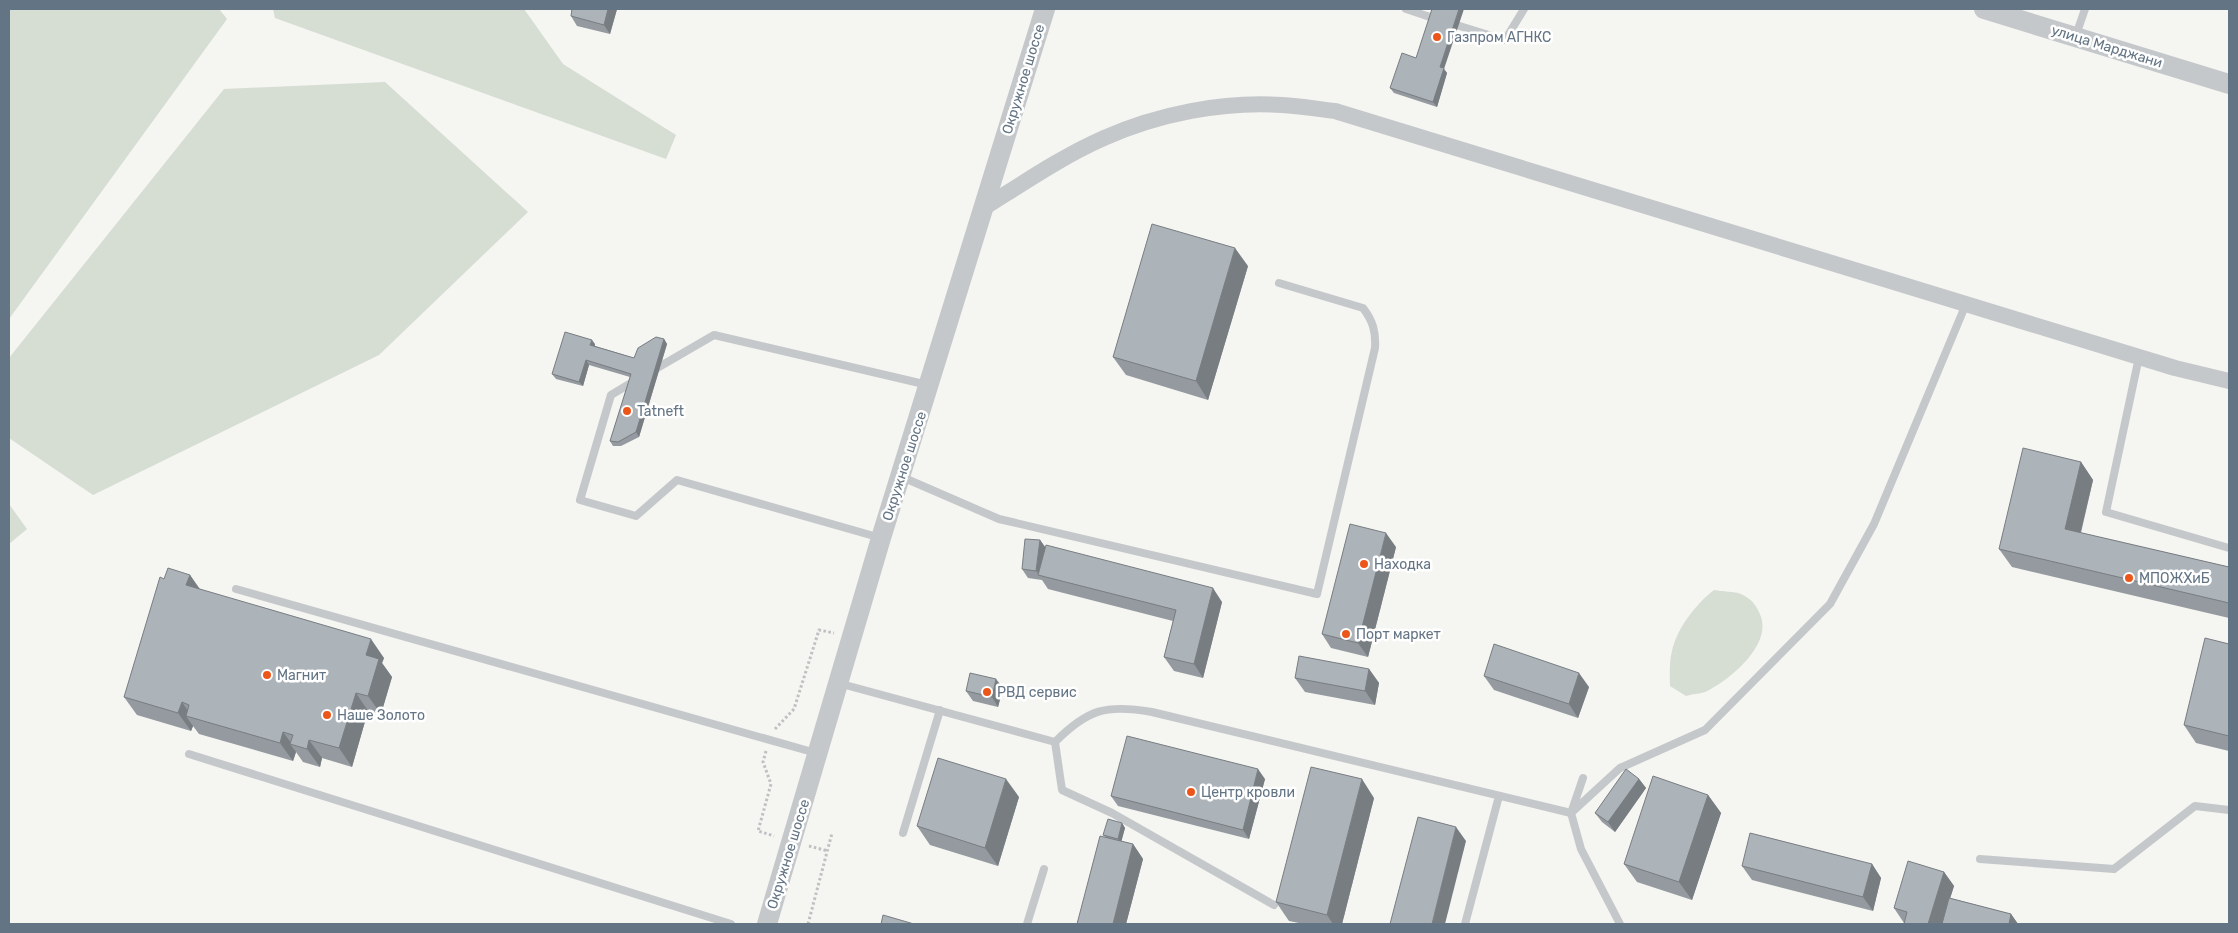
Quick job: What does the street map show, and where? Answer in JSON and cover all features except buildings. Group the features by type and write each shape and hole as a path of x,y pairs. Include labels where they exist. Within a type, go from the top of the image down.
{"street":[{"name":"Окружное шоссе","path":"767,924 881,538 930,386 982,208 1045,9"},
{"name":"улица Марджани","path":"1984,9 2229,84"},
{"path":"982,208 1052,166 1104,138 1167,116 1223,107 1280,105 1335,111 2139,357 2229,381"}],"lane":[{"path":"1405,9 1505,40 1524,9"},
{"path":"2076,37 2085,9"},
{"path":"900,476 998,519 1317,594 1375,348 1376,335 1373,324 1363,308 1279,283"},
{"path":"1571,813 1620,768 1705,730 1830,604 1874,524 1966,304"},
{"path":"881,538 677,480 636,516 580,500 611,395 714,335 930,386"},
{"path":"2139,357 2106,512 2229,548"},
{"path":"236,589 818,754"},
{"path":"838,683 1055,742"},
{"path":"1055,742 1076,722 1090,714 1129,708 1571,813"},
{"path":"903,834 940,710"},
{"path":"1055,742 1062,790 1112,813 1274,904"},
{"path":"190,754 731,924"},
{"path":"1583,778 1571,813 1581,849 1620,924"},
{"path":"1465,924 1500,796"},
{"path":"1980,859 2114,870 2195,806 2229,810"},
{"path":"1027,924 1044,869"}],"path":[{"path":"808,924 832,833"}],"shaded area":[{"path":"9,9 219,9 227,19 9,319"},
{"path":"273,9 524,9 563,64 676,135 666,159 275,18"},
{"path":"385,82 528,212 379,355 93,495 9,438 9,358 224,89"},
{"path":"9,504 27,529 9,544"},
{"path":"1714,590 1738,593 1754,603 1761,617 1760,639 1746,661 1725,680 1705,692 1686,696 1670,686 1672,651 1678,634 1688,617"}],"place":[{"name":"Газпром АГНКС","path":"1437,37"},
{"name":"Tatneft","path":"627,411"},
{"name":"Находка","path":"1364,564"},
{"name":"МПОЖХиБ","path":"2129,578"},
{"name":"Порт маркет","path":"1346,634"},
{"name":"Магнит","path":"267,675"},
{"name":"РВД сервис","path":"987,692"},
{"name":"Наше Золото","path":"327,715"},
{"name":"Центр кровли","path":"1191,792"}]}
